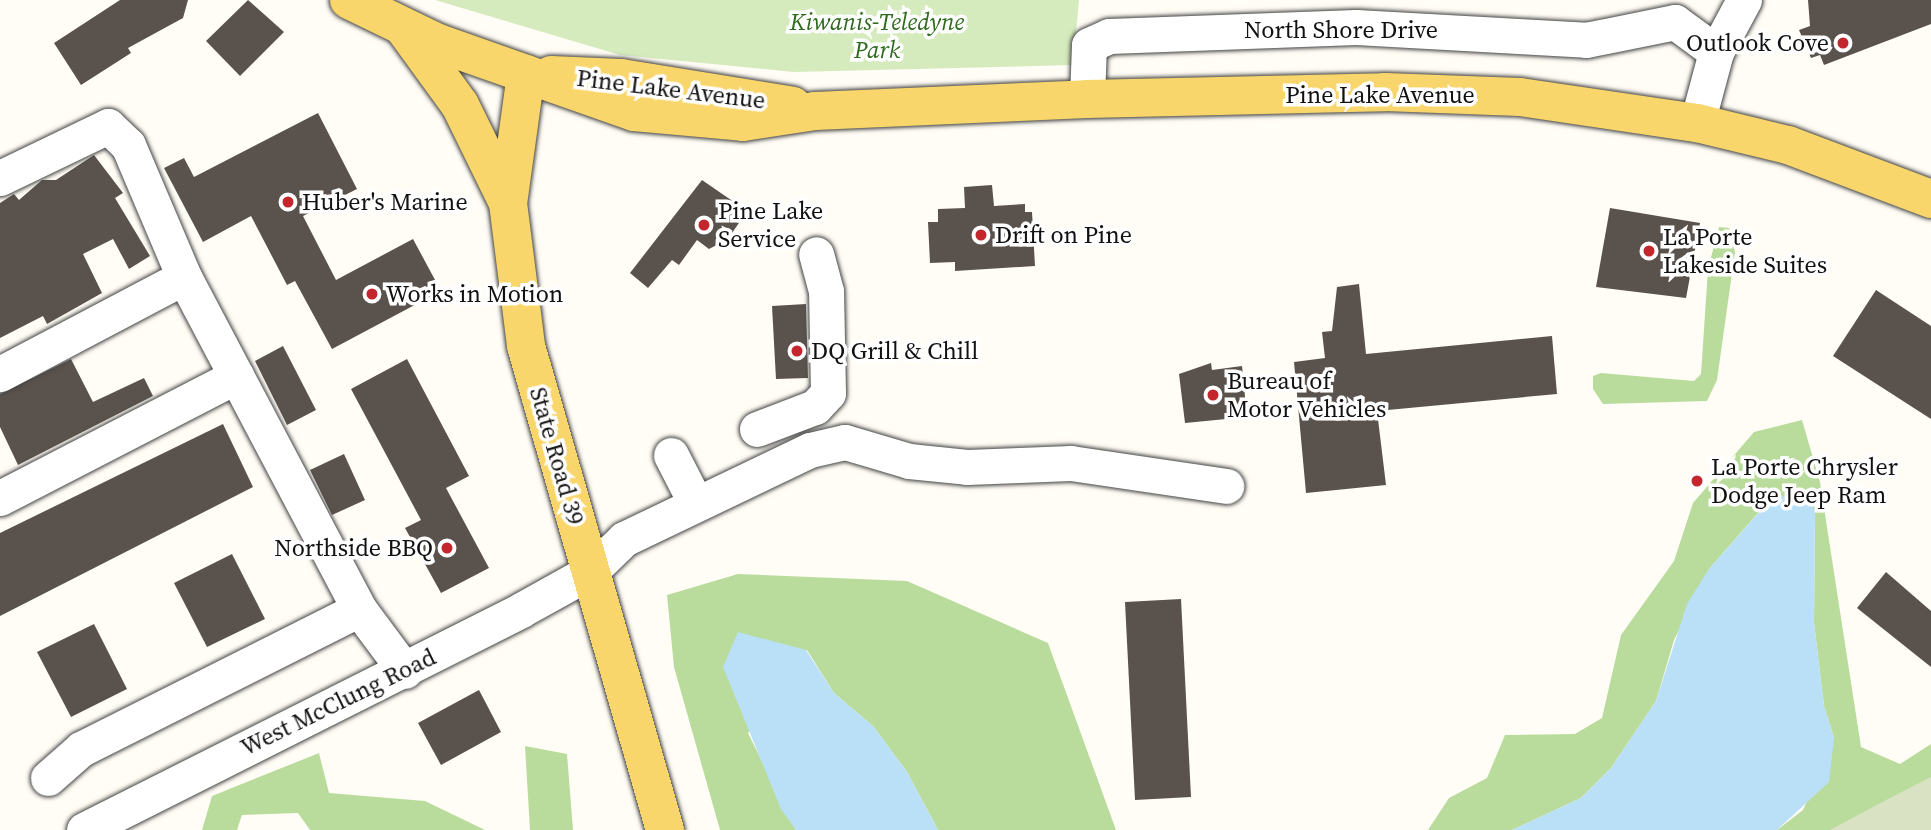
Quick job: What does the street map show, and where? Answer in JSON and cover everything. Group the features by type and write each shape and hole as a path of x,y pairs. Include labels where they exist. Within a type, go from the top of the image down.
{"main road":[{"name":"Pine Lake Avenue","path":"349,0 403,26 526,74 621,78 815,111 1087,99 1385,92 1520,97 1697,123 1788,145 1931,199"},
{"path":"403,26 460,105 508,203"},
{"name":"State Road 39","path":"526,74 508,203 526,346 665,830"}],"street":[{"path":"1697,123 1716,52 1744,0"},
{"name":"North Shore Drive","path":"1087,99 1089,45 1109,36 1368,27 1586,40 1643,12 1691,28 1716,52"},
{"path":"0,178 108,126 128,145 184,277 236,376 359,609 405,671"},
{"path":"757,429 815,407 828,393 826,291 816,254"},
{"path":"0,374 184,277"},
{"path":"0,498 236,376"},
{"name":"West McClung Road","path":"84,830 405,671 591,571 624,539 695,502 810,450 845,442 909,460 967,467 1071,463 1226,486"},
{"path":"671,455 695,502"},
{"path":"48,778 81,748 359,609"}],"green space":[{"name":"Kiwanis-Teledyne Park","path":"435,0 1079,0 1073,65 794,72 620,55"},
{"path":"1719,227 1729,228 1735,252 1717,380 1707,401 1603,404 1593,389 1593,376 1601,373 1694,381 1701,374 1708,269"},
{"path":"1802,420 1820,482 1861,747 1900,764 1931,744 1931,797 1878,830 1777,830 1803,810 1834,738 1824,706 1814,623 1815,512 1759,512 1709,569 1674,640 1656,701 1611,768 1581,798 1512,830 1428,830 1449,798 1487,778 1505,735 1575,734 1602,718 1621,635 1674,561 1693,503 1754,432"},
{"path":"738,574 907,581 1048,643 1116,830 938,830 907,772 873,726 834,693 807,650 748,733 796,830 720,830 674,667 667,595"},
{"path":"525,746 567,754 573,830 530,830"},
{"path":"319,753 329,793 425,801 485,830 310,830 298,813 242,815 237,830 202,830 212,796"},
{"path":"1931,777 1931,830 1830,830 1890,798"}],"water":[{"path":"1804,490 1815,512 1814,623 1824,706 1834,738 1829,782 1777,830 1512,830 1581,798 1611,768 1656,701 1687,604 1709,569 1770,500"},
{"path":"738,632 806,650 834,693 873,726 907,772 938,830 796,830 781,809 723,667"}],"building":[{"path":"120,0 188,0 183,18 128,48 131,53 81,85 54,43"},
{"path":"248,0 284,32 240,76 206,41"},
{"name":"Outlook Cove","path":"1808,0 1931,0 1931,24 1824,65 1820,55 1811,58 1799,30 1810,26"},
{"path":"318,113 357,189 303,216 336,280 413,239 441,291 332,349 295,281 287,285 251,216 203,242 164,168 184,158 194,177"},
{"path":"94,155 123,193 115,198 150,256 129,269 113,239 83,254 102,293 47,324 43,316 0,338 0,203 14,194 19,200 42,180 56,180"},
{"name":"Pine Lake Service","path":"702,180 747,211 728,239 709,249 697,240 679,265 672,260 648,288 630,273"},
{"name":"Drift on Pine","path":"992,185 994,206 1025,204 1025,212 1032,212 1035,266 955,271 955,262 930,263 928,222 938,222 938,209 965,208 964,187"},
{"name":"La Porte Lakeside Suites","path":"1610,208 1700,223 1686,298 1596,287"},
{"path":"1359,284 1366,354 1552,336 1557,394 1377,411 1386,485 1306,493 1294,362 1325,358 1322,332 1332,331 1337,287"},
{"path":"1876,290 1931,326 1931,419 1833,356"},
{"name":"DQ Grill & Chill","path":"806,304 808,378 776,379 772,306"},
{"path":"283,346 316,410 287,425 255,361"},
{"path":"71,359 93,402 144,378 153,396 18,465 0,427 0,394"},
{"path":"407,359 469,476 446,488 489,568 441,593 405,528 421,520 351,389"},
{"name":"Bureau of Motor Vehicles","path":"1211,363 1212,370 1242,366 1247,417 1185,423 1179,374"},
{"path":"223,424 253,487 0,616 0,533"},
{"path":"344,454 365,500 332,515 310,470"},
{"path":"232,554 265,619 207,647 174,583"},
{"path":"1886,572 1931,611 1931,667 1857,608"},
{"path":"1181,599 1191,797 1135,800 1125,602"},
{"path":"94,624 127,689 71,717 37,652"},
{"path":"479,690 501,732 441,765 418,723"}],"place":[{"name":"Outlook Cove","path":"1843,43"},
{"name":"Huber's Marine","path":"288,202"},
{"name":"Pine Lake Service","path":"704,225"},
{"name":"Drift on Pine","path":"981,235"},
{"name":"La Porte Lakeside Suites","path":"1649,251"},
{"name":"Works in Motion","path":"372,294"},
{"name":"DQ Grill & Chill","path":"797,351"},
{"name":"Bureau of Motor Vehicles","path":"1213,395"},
{"name":"La Porte Chrysler Dodge Jeep Ram","path":"1697,481"},
{"name":"Northside BBQ","path":"447,548"}]}
